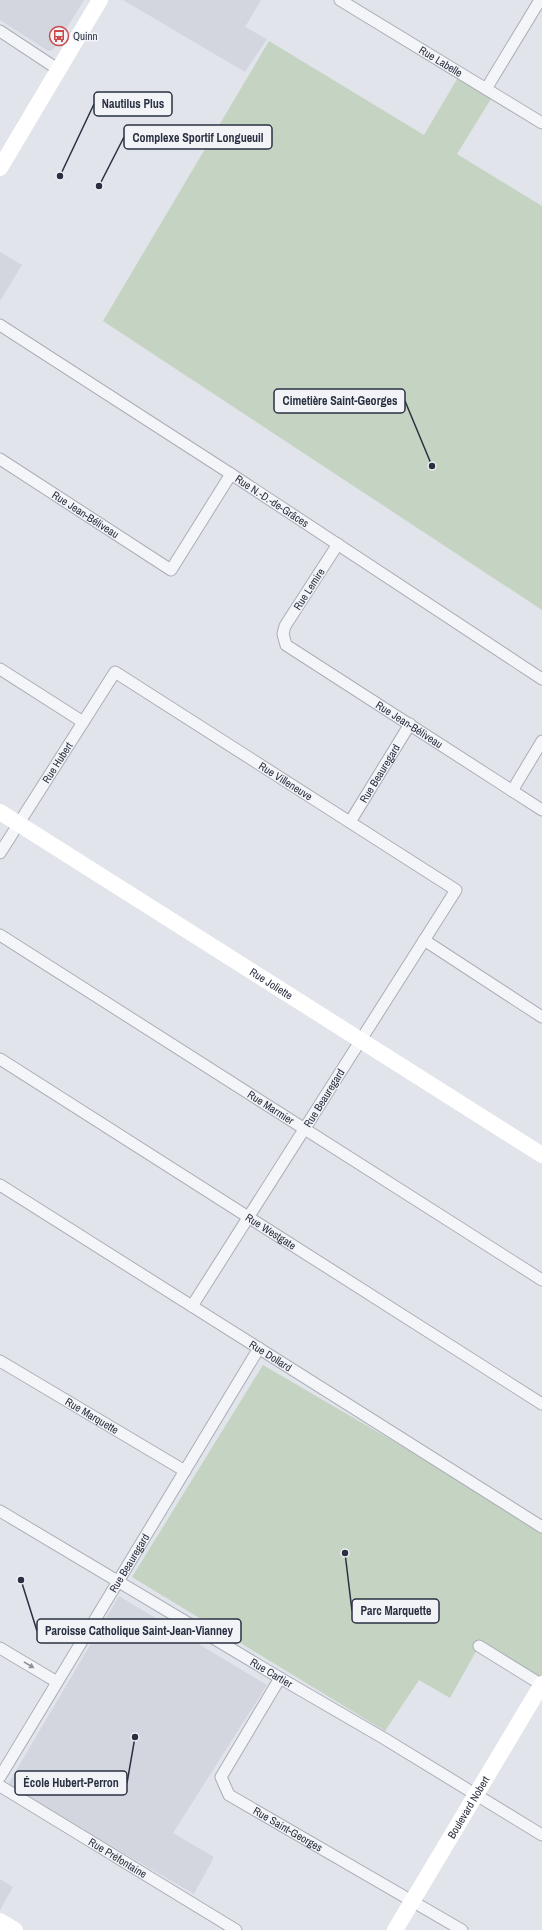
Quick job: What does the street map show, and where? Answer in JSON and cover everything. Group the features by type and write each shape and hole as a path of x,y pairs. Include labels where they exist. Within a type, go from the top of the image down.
{"street":[{"path":"0,168 100,0"},
{"name":"Rue Labelle","path":"340,0 542,123"},
{"path":"486,89 540,0"},
{"path":"0,31 59,70"},
{"name":"Rue N.-D.-de-Grâces","path":"0,324 338,544 542,680"},
{"name":"Rue Jean-Béliveau","path":"0,459 171,570 231,474"},
{"name":"Rue Lemire","path":"283,634 285,626 338,544"},
{"name":"Rue Jean-Béliveau","path":"283,634 286,645 542,810"},
{"path":"0,669 83,722"},
{"name":"Rue Hubert","path":"0,853 115,672"},
{"name":"Rue Villeneuve","path":"115,672 456,890"},
{"name":"Rue Beauregard","path":"350,822 410,724"},
{"path":"512,791 542,741"},
{"name":"Rue Joliette","path":"0,812 542,1155"},
{"name":"Rue Beauregard","path":"192,1306 456,890"},
{"name":"Rue Marmier","path":"0,935 542,1280"},
{"path":"424,940 542,1017"},
{"name":"Rue Westgate","path":"0,1059 542,1404"},
{"name":"Rue Dollard","path":"0,1185 542,1527"},
{"name":"Rue Beauregard","path":"0,1777 259,1348"},
{"name":"Rue Marquette","path":"0,1361 185,1470"},
{"name":"Rue Cartier","path":"0,1511 385,1739 542,1835"},
{"path":"479,1646 542,1685"},
{"path":"0,1648 57,1682"},
{"name":"Rue Saint-Georges","path":"280,1678 221,1777 229,1795 462,1930"},
{"name":"Boulevard Nobert","path":"395,1930 542,1685"},
{"name":"Rue Préfontaine","path":"0,1786 236,1930"},
{"path":"0,1921 16,1930"}],"shaded area":[{"path":"0,0 84,0 53,50 48,51 0,20"},
{"path":"123,0 261,0 245,27 267,39 245,72"},
{"path":"0,252 22,265 0,301"},
{"path":"119,1596 267,1685 173,1833 214,1857 194,1894 7,1786"},
{"path":"0,1879 13,1887 0,1910"}],"green space":[{"path":"269,41 424,135 460,74 494,94 457,154 542,206 542,610 103,321"},
{"path":"263,1365 542,1528 542,1684 479,1646 450,1698 419,1680 385,1731 132,1577"}],"place":[{"name":"Quinn","path":"59,36"},
{"name":"Nautilus Plus","path":"60,176"},
{"name":"Complexe Sportif Longueuil","path":"99,186"},
{"name":"Cimetière Saint-Georges","path":"432,466"},
{"name":"Parc Marquette","path":"345,1553"},
{"name":"Paroisse Catholique Saint-Jean-Vianney","path":"21,1580"},
{"name":"École Hubert-Perron","path":"135,1737"}]}
